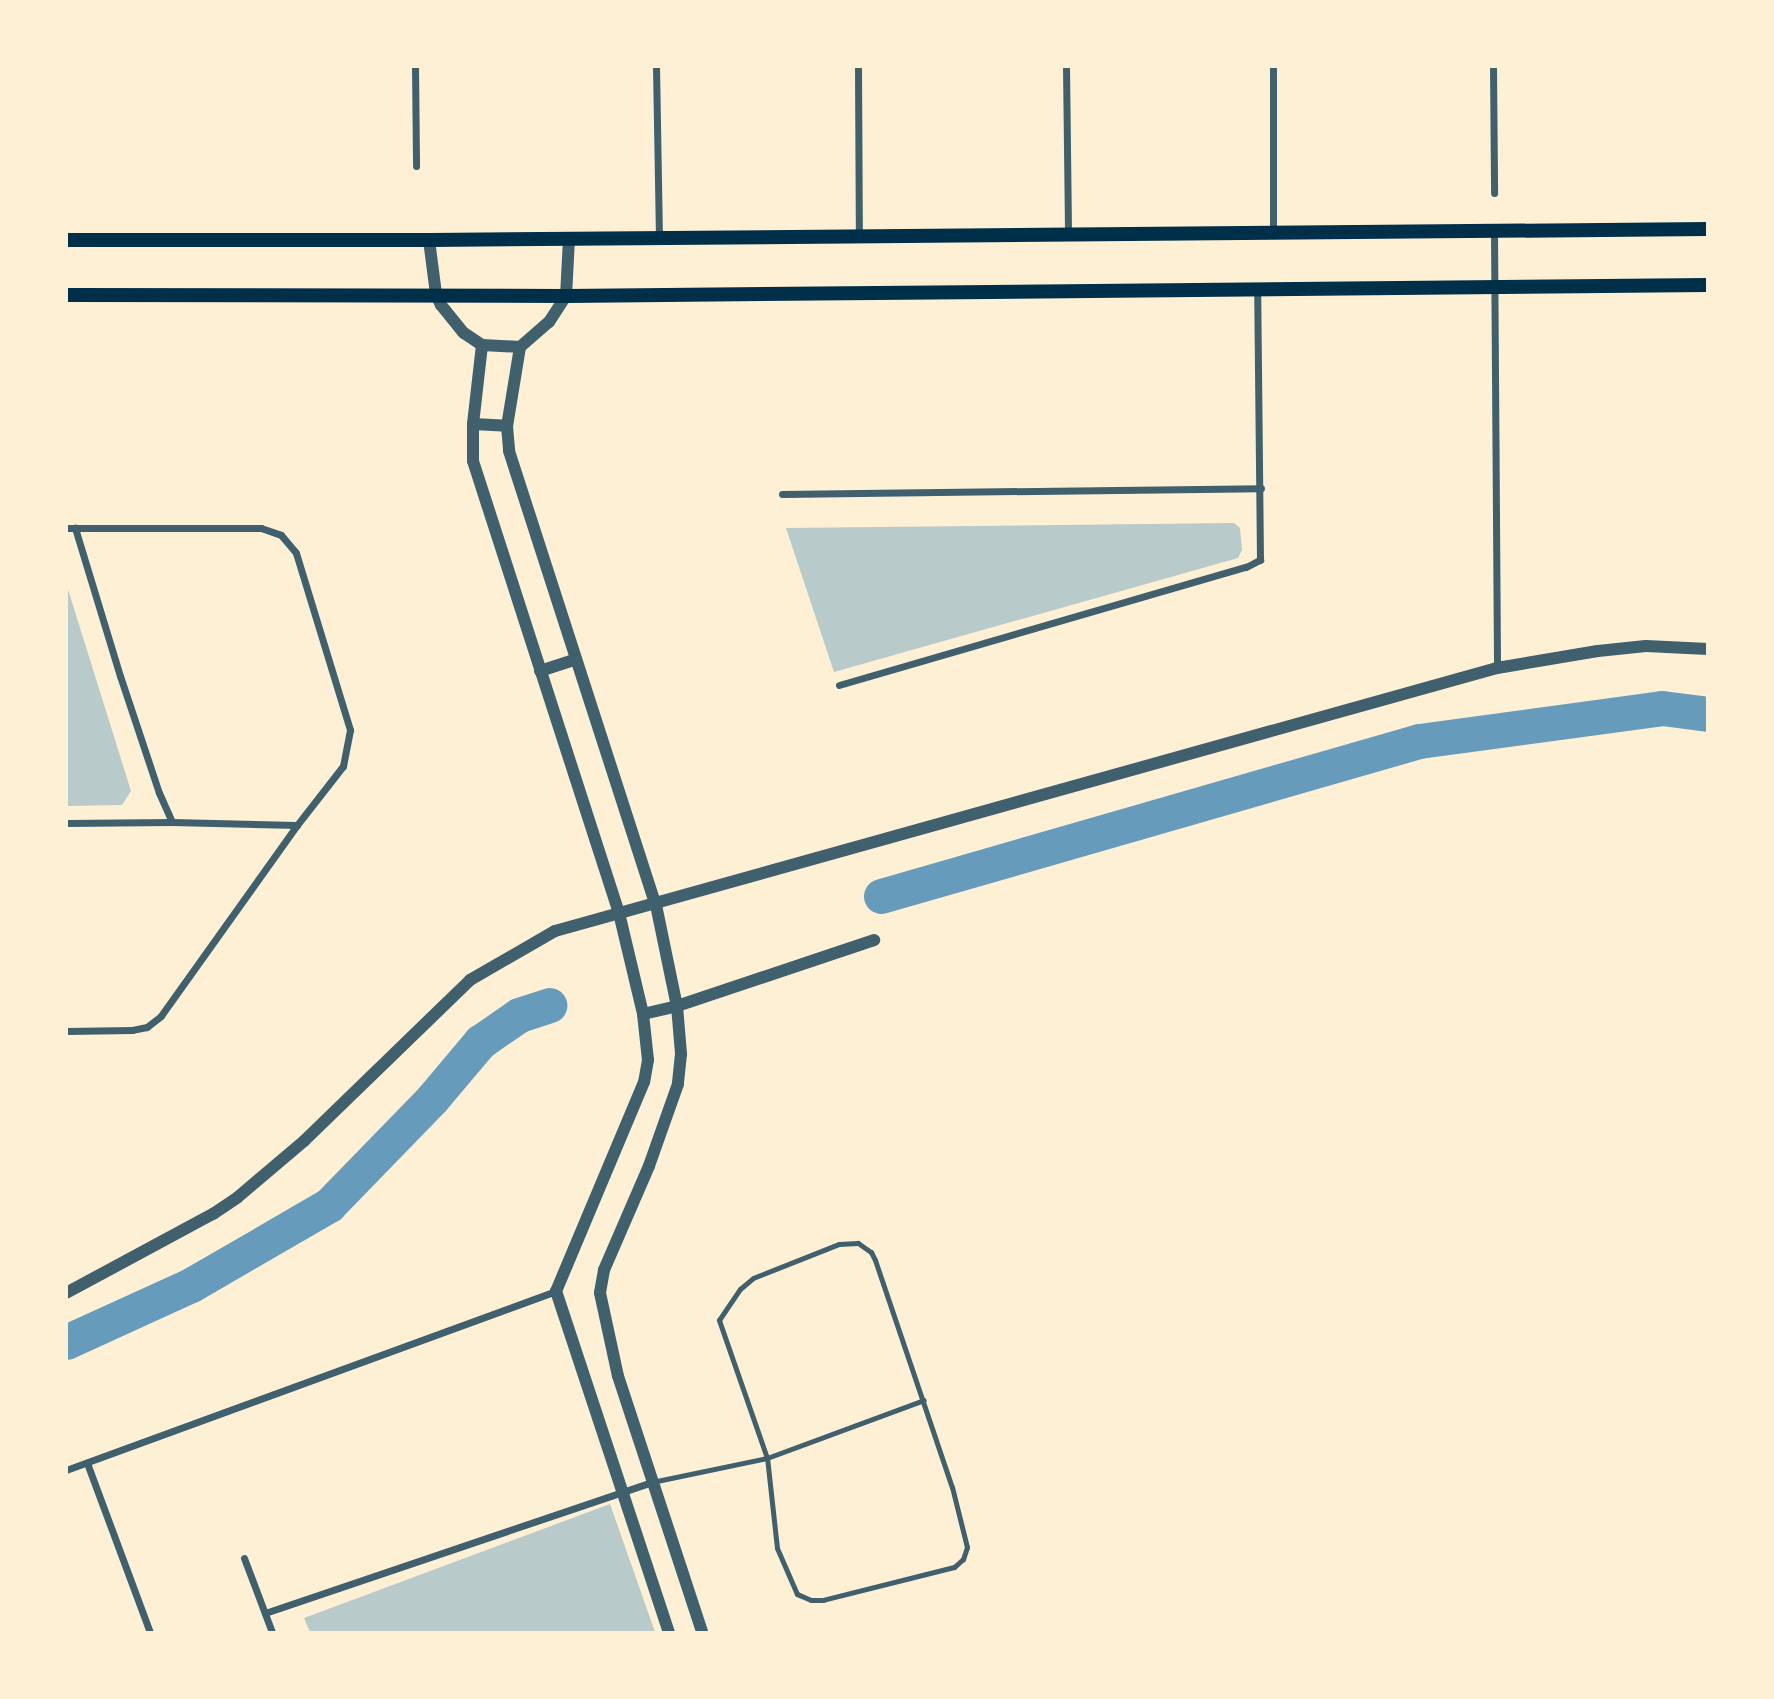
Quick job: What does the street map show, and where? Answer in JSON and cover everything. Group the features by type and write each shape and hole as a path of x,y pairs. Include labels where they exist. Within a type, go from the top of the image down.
{"main road":[{"path":"66,240 659,239 1707,229"},
{"path":"66,295 566,296 1257,287 1707,285"}],"street":[{"path":"415,66 416,166"},
{"path":"656,66 659,239"},
{"path":"859,66 859,236"},
{"path":"1066,66 1068,234"},
{"path":"1273,66 1273,233"},
{"path":"1493,66 1494,192"},
{"path":"1494,231 1497,668"},
{"path":"569,239 566,296 549,322 520,347 507,426 513,467 656,905 677,1006 681,1054 678,1084 649,1166 604,1270 600,1293 618,1376 702,1633"},
{"path":"429,240 436,294 441,305 464,333 482,345 520,347"},
{"path":"839,685 1246,567 1260,560 1257,287"},
{"path":"482,345 473,424 473,461 619,914 643,1014 648,1060 644,1082 556,1291 668,1633"},
{"path":"473,424 507,426"},
{"path":"782,495 1261,488"},
{"path":"66,1031 132,1030 147,1027 160,1016 297,825 343,766 350,730 296,553 281,536 261,528 71,528 159,793 172,821"},
{"path":"66,1293 214,1214 238,1197 303,1141 470,981 555,931 656,905 898,834 1497,668 1646,646 1707,649"},
{"path":"540,671 576,659"},
{"path":"66,823 172,821 297,825"},
{"path":"643,1014 677,1006 874,940"},
{"path":"66,1470 556,1291"},
{"path":"87,1463 150,1633"},
{"path":"265,1612 652,1482"},
{"path":"244,1558 272,1633"}],"lane":[{"path":"858,1243 871,1252 924,1400 967,1547 963,1559 954,1567 823,1600 803,1598 789,1581 777,1548 767,1458 719,1320 745,1283 828,1247 858,1243"},
{"path":"652,1482 767,1458 924,1400"}],"shaded area":[{"path":"1234,523 1240,528 1242,550 1238,558 834,672 786,528"},
{"path":"66,583 131,791 122,805 67,806"},
{"path":"610,1504 655,1632 310,1632 304,1618"}],"waterway":[{"path":"881,896 1419,741 1662,708 1708,714"},
{"path":"66,1342 191,1285 329,1205 432,1099 480,1042 519,1015 549,1005"}]}
